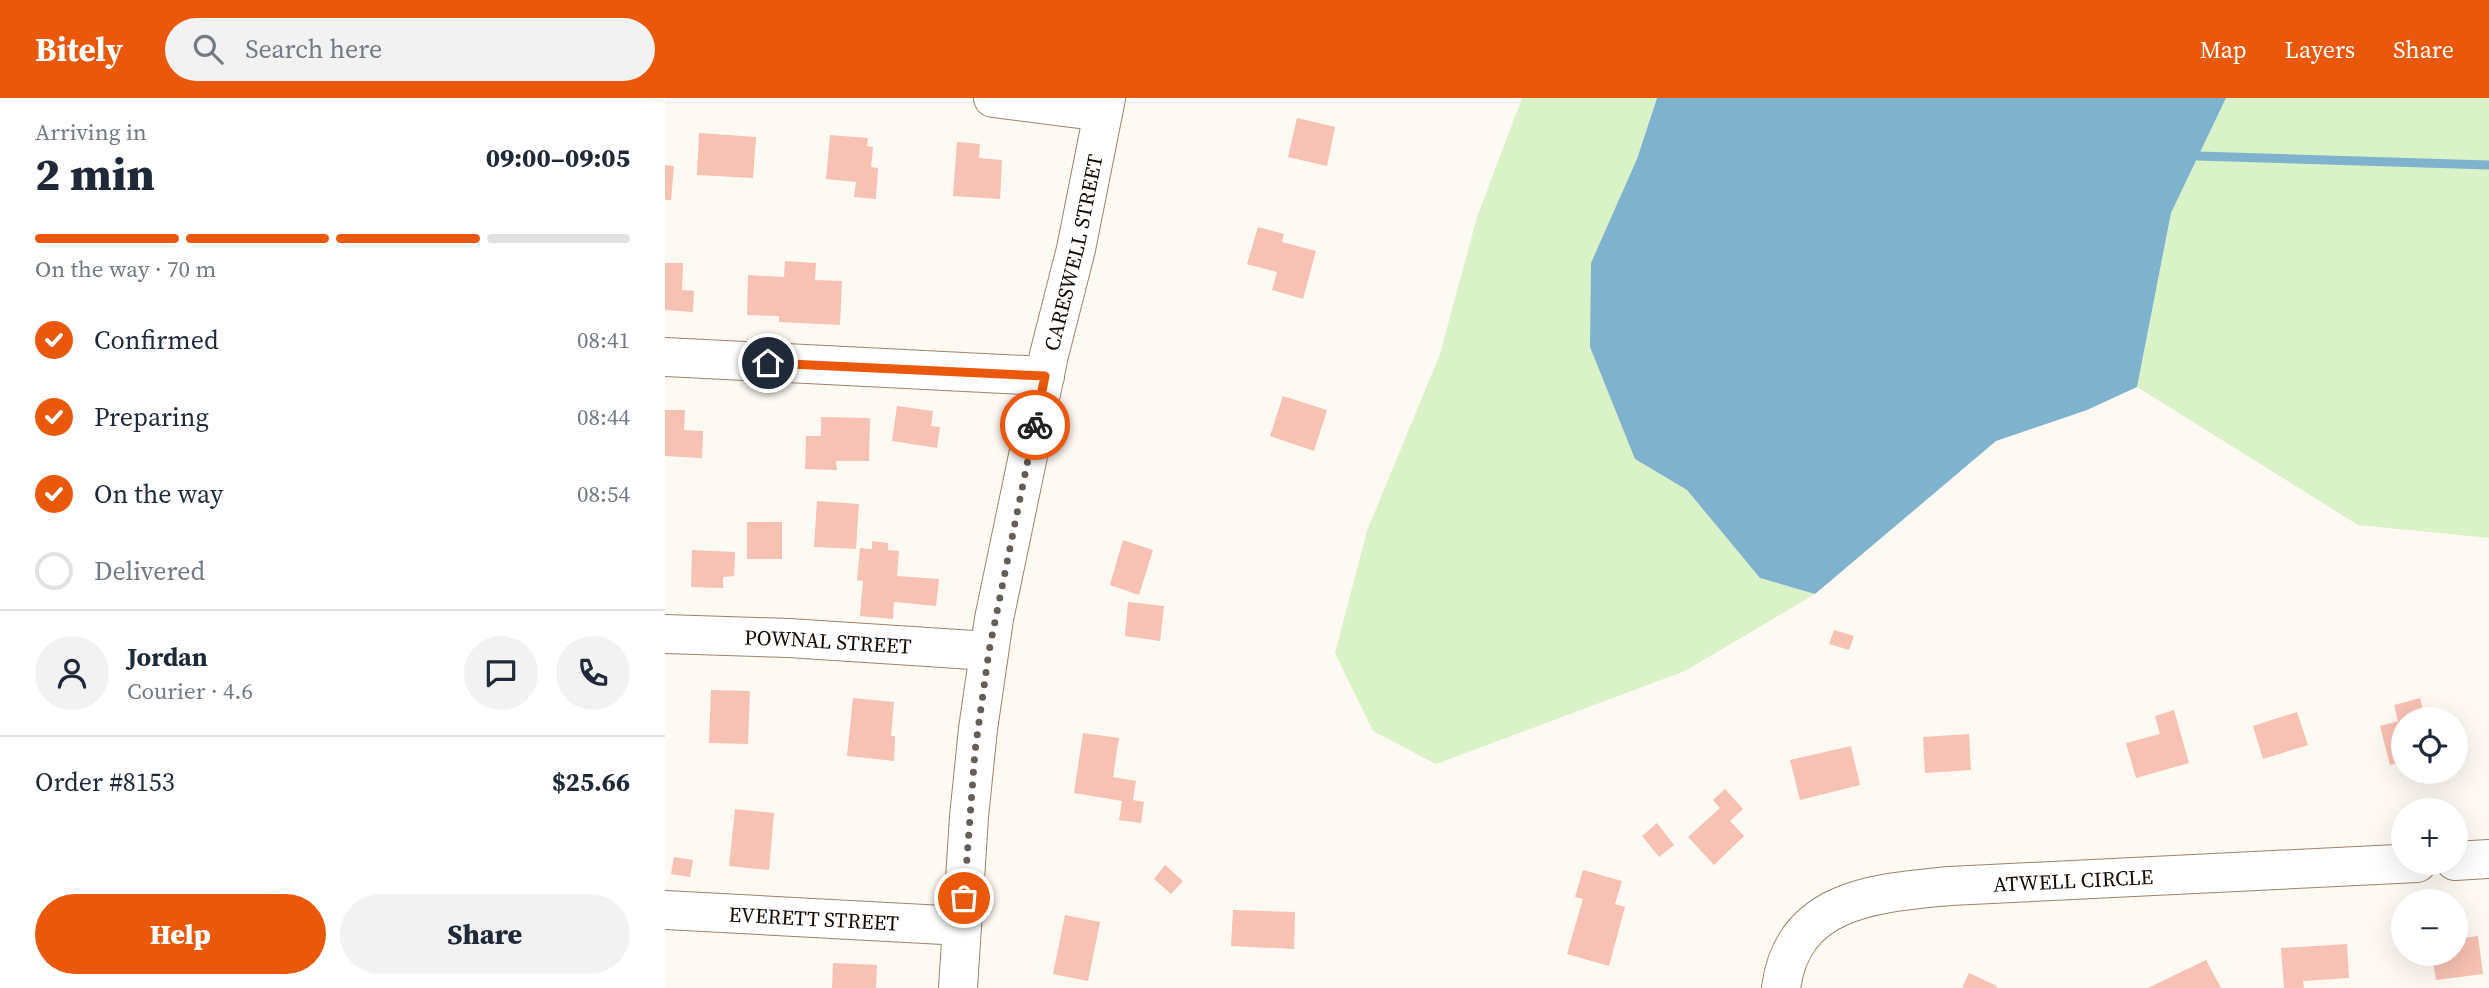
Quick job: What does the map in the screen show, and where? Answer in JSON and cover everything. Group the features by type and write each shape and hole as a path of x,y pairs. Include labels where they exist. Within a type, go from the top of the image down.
{"street":[{"path":"993,98 1105,105"},
{"name":"CARESWELL STREET","path":"958,988 974,766 989,651 1045,376 1076,249 1105,105"},
{"path":"665,357 1045,376"},
{"name":"POWNAL STREET","path":"665,634 789,638 989,651"},
{"path":"2468,860 2489,859"},
{"name":"ATWELL CIRCLE","path":"1780,988 1782,976 1796,945 1821,916 1842,904 1888,892 1950,886 2391,864"},
{"name":"EVERETT STREET","path":"665,910 962,926"}],"green space":[{"path":"1522,98 1657,98 1637,159 1635,459 1687,490 1760,578 1815,594 1685,671 1436,764 1373,731 1335,653 1367,531 1440,354 1477,217"},
{"path":"2226,98 2489,98 2489,538 2358,525 2137,387 2171,213"}],"water":[{"path":"1657,98 2226,98 2171,213 2137,387 2087,410 1996,441 1815,594 1760,578 1687,490 1635,459 1590,347 1591,263 1637,159"}],"building":[{"path":"1297,118 1335,127 1327,166 1288,157"},
{"path":"699,133 756,137 753,178 697,175"},
{"path":"830,135 868,138 867,146 873,147 871,167 878,168 876,199 854,197 856,182 826,179"},
{"path":"957,142 980,144 979,158 1002,160 1000,199 953,196"},
{"path":"665,165 674,166 671,200 665,200"},
{"path":"1258,227 1284,234 1282,242 1316,251 1303,299 1272,290 1277,272 1247,264"},
{"path":"785,261 816,263 815,280 842,281 840,325 779,322 779,316 747,315 748,275 784,277"},
{"path":"665,263 683,263 682,290 694,291 693,312 665,310"},
{"path":"1283,396 1327,410 1314,451 1270,436"},
{"path":"897,406 933,411 931,426 940,427 937,448 892,441"},
{"path":"665,410 685,410 684,430 703,431 702,458 665,456"},
{"path":"821,417 870,418 869,461 836,461 837,470 805,469 806,436 821,436"},
{"path":"817,501 859,504 856,549 814,547"},
{"path":"747,522 782,522 782,559 747,559"},
{"path":"1123,540 1153,550 1139,595 1110,585"},
{"path":"872,541 888,543 888,550 899,551 897,576 939,579 936,606 894,602 893,619 860,616 863,581 857,580 860,548 872,549"},
{"path":"692,550 735,552 734,576 723,577 723,588 691,587"},
{"path":"1128,602 1164,606 1160,641 1125,636"},
{"path":"1834,630 1854,636 1849,650 1829,644"},
{"path":"711,690 750,691 748,744 709,743"},
{"path":"853,698 894,702 891,736 895,736 894,761 847,756"},
{"path":"2420,698 2422,707 2394,707"},
{"path":"2174,710 2189,763 2136,778 2126,743 2160,734 2155,716"},
{"path":"2297,712 2308,745 2263,759 2253,726"},
{"path":"2391,723 2390,765 2380,726"},
{"path":"1083,733 1119,738 1113,777 1136,781 1133,800 1144,802 1141,823 1119,820 1122,801 1074,793"},
{"path":"1969,734 1971,770 1925,773 1923,737"},
{"path":"1851,746 1860,785 1800,800 1790,760"},
{"path":"1725,789 1743,809 1730,821 1744,836 1714,865 1688,837 1720,808 1713,800"},
{"path":"735,809 774,813 769,870 729,866"},
{"path":"1657,823 1674,845 1659,857 1642,836"},
{"path":"674,857 693,860 690,877 671,874"},
{"path":"1165,865 1183,881 1171,894 1154,879"},
{"path":"1583,870 1622,881 1615,904 1625,907 1609,966 1567,954 1583,899 1575,897"},
{"path":"1233,910 1295,912 1294,949 1231,946"},
{"path":"1065,915 1100,922 1088,981 1053,974"},
{"path":"2478,936 2483,974 2436,980 2434,966 2468,966 2468,937"},
{"path":"2347,944 2349,978 2303,981 2304,988 2284,988 2281,948"},
{"path":"2206,960 2221,988 2148,988"},
{"path":"833,963 877,965 876,988 832,988"},
{"path":"1969,973 1997,986 1996,988 1962,988"}],"waterway":[{"path":"2198,156 2489,165"}],"way so far":[{"path":"964,898 975,751 989,651 1035,425"}],"route":[{"path":"768,363 1045,376 1035,425"}]}
